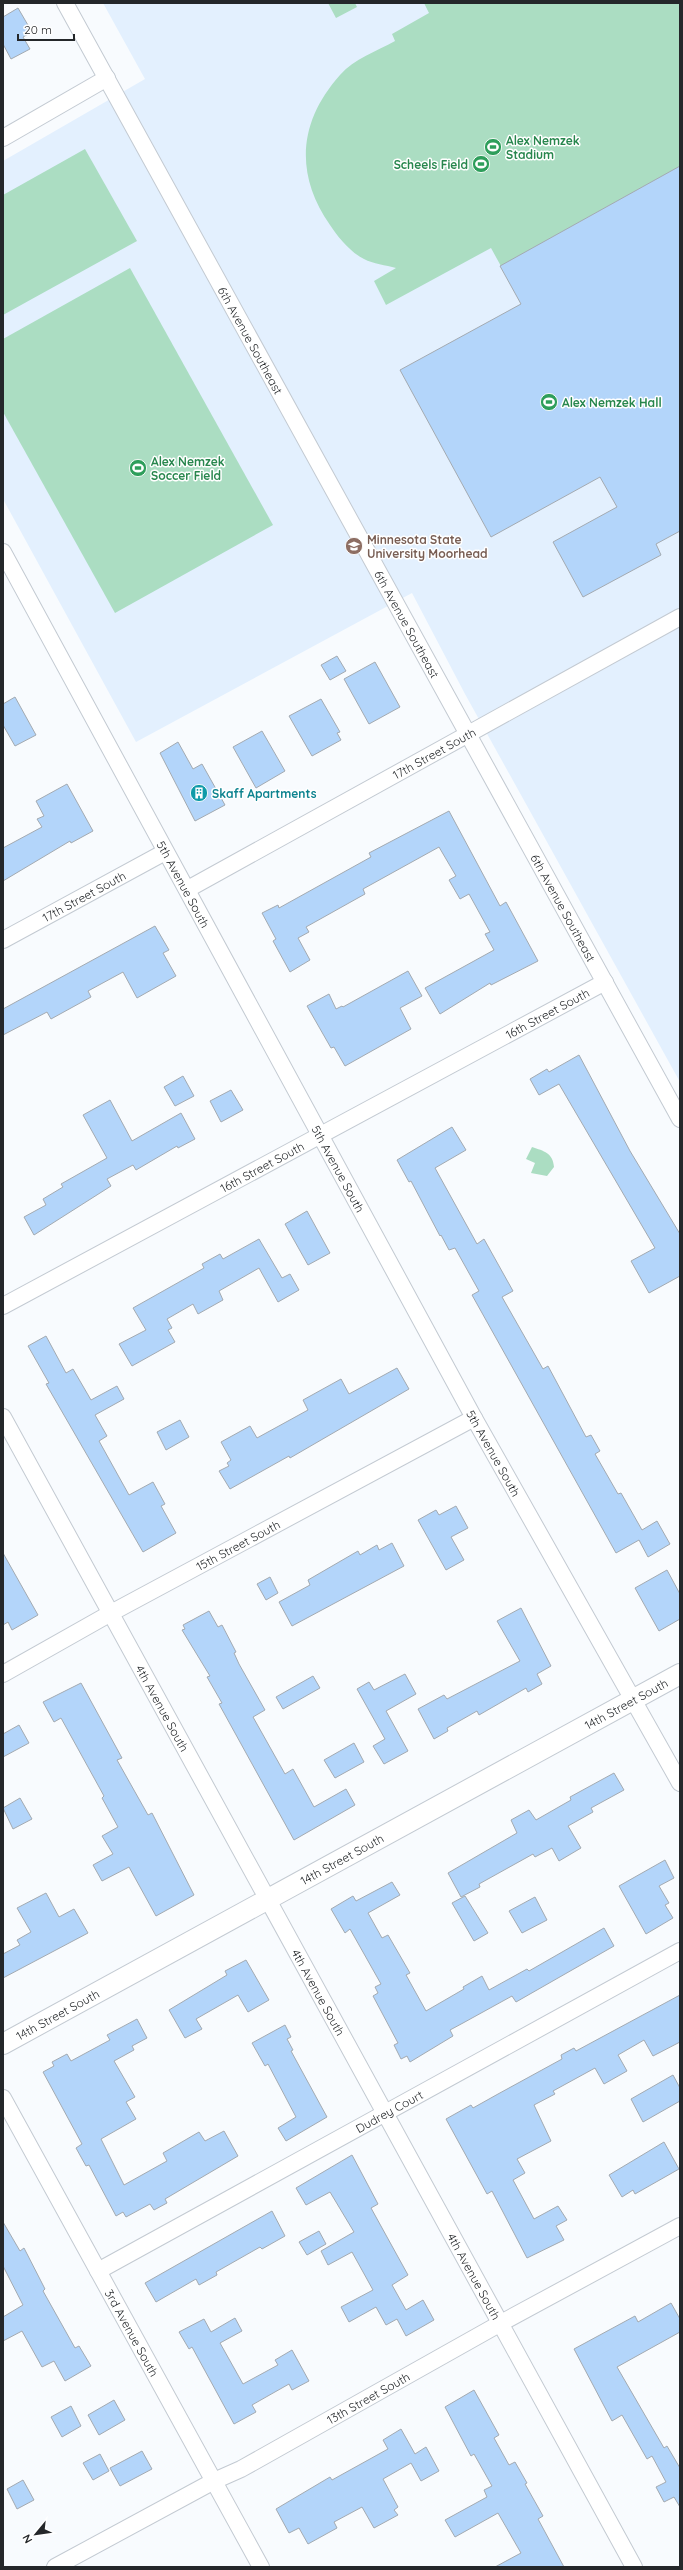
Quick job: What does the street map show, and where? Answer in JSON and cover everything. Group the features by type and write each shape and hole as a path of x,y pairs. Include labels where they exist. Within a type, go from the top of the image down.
{"street":[{"name":"6th Avenue Southeast","path":"65,3 680,1119"},
{"path":"3,138 107,78"},
{"name":"5th Avenue South","path":"3,552 165,852 188,889 474,1418 634,1699 680,1783"},
{"name":"17th Street South","path":"188,889 680,617"},
{"name":"17th Street South","path":"3,940 165,852"},
{"name":"16th Street South","path":"3,1306 605,982"},
{"name":"4th Avenue South","path":"3,1417 634,2567"},
{"name":"15th Street South","path":"3,1674 111,1613 474,1418"},
{"name":"14th Street South","path":"3,2044 680,1674"},
{"name":"Dudrey Court","path":"98,2271 680,1950"},
{"name":"3rd Avenue South","path":"3,2098 261,2567"},
{"name":"13th Street South","path":"55,2567 214,2481 241,2469 501,2323 680,2226"}],"shaded area":[{"name":"Minnesota State University Moorhead","path":"103,3 680,3 680,1082 465,694 412,593 136,742 3,499 3,161 145,79"}],"green space":[{"path":"328,3 355,3 357,7 336,18"},
{"name":"Alex Nemzek Stadium","path":"424,3 680,3 680,212 519,299 491,248 386,305 374,281 396,268 368,261 359,256 345,244 330,225 318,206 311,186 307,167 306,148 309,129 316,111 326,93 340,75 352,64 395,41 392,34 429,13"},
{"path":"85,149 137,241 3,315 3,195"},
{"name":"Alex Nemzek Soccer Field","path":"130,268 273,525 115,613 3,412 3,339"},
{"path":"532,1147 544,1151 552,1159 554,1167 547,1176 531,1173 535,1163 526,1159"}],"building":[{"path":"18,8 32,32 23,37 30,49 11,59 3,44 3,17"},
{"name":"Alex Nemzek Hall","path":"680,166 680,531 656,544 661,555 583,597 553,542 617,507 600,477 491,537 400,370 521,304 500,266"},
{"path":"337,656 346,671 330,680 321,665"},
{"path":"375,662 400,707 369,724 344,679"},
{"path":"15,697 36,735 15,746 3,725 3,704"},
{"path":"321,699 340,732 337,733 341,740 312,756 289,716"},
{"path":"262,731 285,771 256,788 233,747"},
{"name":"Skaff Apartments","path":"178,742 193,769 202,764 225,805 195,821 160,753"},
{"path":"67,784 93,831 71,843 70,841 3,881 3,848 42,827 37,819 44,816 36,801"},
{"path":"449,811 500,906 506,902 538,961 491,985 490,983 440,1014 425,988 494,950 485,934 490,932 469,894 460,899 449,880 456,876 439,847 363,889 365,894 306,927 309,932 298,938 310,960 290,972 273,941 276,939 262,913 278,905 279,908 371,857 369,853"},
{"path":"155,926 169,950 163,953 176,976 137,998 123,972 88,991 91,997 51,1019 47,1012 3,1035 3,1009"},
{"path":"408,971 422,996 400,1008 411,1029 345,1066 334,1047 331,1048 307,1006 329,994 336,1009 342,1006 343,1007"},
{"path":"579,1055 630,1151 680,1234 680,1276 649,1293 631,1261 655,1248 559,1084 539,1095 530,1079 547,1069 549,1072"},
{"path":"183,1076 194,1096 175,1106 164,1087"},
{"path":"231,1090 243,1110 221,1122 210,1101"},
{"path":"110,1100 132,1141 181,1113 195,1139 178,1148 177,1146 136,1170 133,1165 107,1179 111,1186 34,1235 24,1217 46,1205 43,1199 63,1187 61,1184 107,1158 83,1115"},
{"path":"452,1127 466,1150 435,1168 477,1244 484,1239 513,1291 502,1297 543,1369 548,1366 586,1437 591,1435 600,1451 595,1454 618,1494 621,1493 642,1530 657,1521 670,1544 648,1557 639,1540 616,1553 472,1295 479,1291 455,1248 449,1250 441,1235 440,1236 411,1181 409,1182 397,1160"},
{"path":"307,1211 330,1253 308,1265 285,1224"},
{"path":"259,1239 282,1278 290,1274 299,1290 278,1302 259,1268 219,1291 223,1300 198,1314 193,1304 167,1319 172,1328 168,1330 175,1342 132,1366 119,1344 146,1330 133,1308 204,1268 202,1264 220,1254 223,1259"},
{"path":"46,1336 66,1373 73,1369 91,1400 117,1386 124,1399 95,1415 107,1436 99,1441 129,1495 153,1482 165,1504 161,1506 176,1533 143,1552 46,1384 49,1383 28,1346"},
{"path":"397,1368 409,1389 290,1458 289,1456 230,1489 219,1471 229,1466 227,1463 231,1460 221,1442 250,1426 257,1438 308,1410 303,1400 341,1379 349,1394"},
{"path":"180,1420 189,1437 166,1450 157,1432"},
{"path":"456,1506 468,1528 451,1537 464,1560 446,1570 418,1520 436,1510 439,1515"},
{"path":"392,1543 404,1566 292,1626 279,1602 310,1585 308,1580 358,1551 360,1555 377,1545 379,1550"},
{"path":"3,1553 38,1615 12,1630 8,1622 3,1625"},
{"path":"667,1570 680,1594 680,1619 659,1631 635,1588"},
{"path":"270,1577 278,1593 266,1600 257,1584"},
{"path":"521,1608 551,1666 537,1674 542,1684 528,1692 526,1688 479,1715 477,1711 447,1728 448,1731 434,1739 418,1709 444,1695 447,1699 520,1661 497,1621"},
{"path":"209,1611 218,1627 222,1625 236,1652 234,1653 239,1664 265,1710 253,1717 285,1774 293,1769 314,1807 346,1789 355,1805 294,1840 219,1704 222,1703 207,1677 210,1676 182,1630 185,1629 183,1625"},
{"path":"405,1674 416,1694 386,1711 408,1751 384,1764 373,1746 385,1739 357,1689 369,1682 374,1690"},
{"path":"313,1676 320,1688 283,1709 276,1697"},
{"path":"81,1683 122,1758 117,1760 148,1815 152,1813 194,1895 156,1916 129,1867 102,1881 93,1865 113,1854 102,1836 118,1827 102,1798 104,1796 61,1718 54,1722 43,1702"},
{"path":"19,1725 29,1743 3,1757 3,1734"},
{"path":"354,1743 364,1762 335,1778 324,1760"},
{"path":"614,1773 624,1790 591,1808 593,1812 568,1826 581,1848 559,1861 552,1848 535,1857 533,1854 479,1884 480,1887 461,1897 448,1873 517,1833 511,1820 529,1810 536,1820 571,1800 570,1797"},
{"path":"20,1798 32,1819 13,1829 3,1808"},
{"path":"665,1860 674,1878 659,1886 669,1903 665,1905 673,1918 646,1934 619,1886"},
{"path":"392,1882 400,1895 368,1913 382,1938 388,1935 410,1973 406,1975 426,2011 464,1989 463,1987 482,1976 489,1990 527,1969 529,1971 604,1928 614,1946 516,2002 512,1996 450,2030 453,2036 410,2062 407,2056 401,2059 394,2045 398,2043 373,1996 378,1993 375,1987 381,1984 350,1929 345,1933 331,1909 353,1896 356,1901"},
{"path":"46,1893 59,1917 74,1909 88,1933 3,1978 3,1954 20,1945 17,1940 31,1932 17,1908"},
{"path":"465,1896 488,1933 474,1941 452,1903"},
{"path":"535,1897 547,1920 522,1933 509,1911"},
{"path":"246,1960 269,2000 248,2012 238,1995 196,2019 202,2029 185,2038 169,2010 227,1975 225,1971"},
{"path":"680,1995 680,2042 653,2056 644,2040 618,2055 627,2071 604,2084 595,2068 553,2091 555,2094 534,2105 551,2141 517,2159 525,2173 513,2180 534,2219 558,2206 567,2220 556,2226 564,2240 527,2258 492,2191 487,2194 446,2119 471,2105 473,2108 562,2059 561,2055 574,2048 576,2051"},
{"path":"137,2019 147,2038 132,2046 134,2050 114,2061 135,2097 126,2102 136,2119 101,2139 124,2185 167,2161 163,2153 199,2132 205,2141 224,2131 238,2156 165,2199 167,2203 154,2210 150,2204 126,2217 123,2212 116,2216 89,2165 86,2166 76,2148 82,2144 43,2072 54,2066 52,2062 67,2054 71,2061 110,2040 107,2035"},
{"path":"285,2025 291,2037 287,2039 293,2050 291,2051 327,2117 286,2141 278,2128 296,2117 268,2064 265,2066 252,2043"},
{"path":"673,2075 680,2088 680,2101 643,2122 631,2099"},
{"path":"664,2142 679,2169 635,2194 633,2190 622,2197 609,2175"},
{"path":"352,2155 378,2204 371,2208 408,2275 392,2285 406,2310 423,2300 434,2320 406,2336 397,2319 386,2325 376,2307 349,2322 341,2307 373,2290 352,2252 328,2265 321,2251 354,2232 330,2192 306,2205 296,2188"},
{"path":"272,2211 285,2236 262,2249 260,2247 216,2272 217,2275 199,2285 196,2279 156,2302 145,2283"},
{"path":"3,2222 20,2251 24,2248 45,2289 43,2291 75,2348 79,2346 91,2366 65,2381 54,2361 42,2367 22,2331 3,2341 3,2317 23,2305 3,2266"},
{"path":"319,2231 326,2244 307,2255 299,2242"},
{"path":"671,2303 680,2319 680,2332 617,2367 664,2448 667,2446 680,2468 680,2507 674,2497 664,2502 656,2487 666,2482 652,2456 647,2459 622,2415 612,2421 574,2349 635,2316 638,2322"},
{"path":"235,2318 242,2331 220,2343 243,2384 278,2365 275,2360 292,2350 309,2381 292,2390 289,2384 252,2405 256,2412 234,2424 192,2347 189,2349 179,2332 204,2319 211,2332"},
{"path":"474,2390 499,2435 494,2438 509,2465 515,2462 527,2483 525,2484 543,2516 538,2519 564,2567 495,2567 521,2553 498,2513 455,2537 445,2520 487,2497 484,2490 492,2486 474,2454 471,2456 445,2407"},
{"path":"114,2400 125,2420 99,2435 88,2415"},
{"path":"71,2406 81,2426 62,2437 51,2417"},
{"path":"401,2429 415,2454 426,2447 439,2471 421,2481 411,2463 383,2479 398,2507 394,2510 398,2515 374,2528 362,2507 334,2522 337,2528 308,2544 299,2528 289,2533 276,2509 330,2477 332,2480 388,2449 383,2440"},
{"path":"142,2451 152,2469 120,2486 110,2468"},
{"path":"100,2454 109,2471 93,2480 83,2463"},
{"path":"23,2480 34,2500 17,2509 7,2489"}],"place":[{"name":"Alex Nemzek Stadium","path":"493,147"},
{"name":"Scheels Field","path":"481,164"},
{"name":"Alex Nemzek Hall","path":"549,402"},
{"name":"Alex Nemzek Soccer Field","path":"138,468"},
{"name":"Minnesota State University Moorhead","path":"354,546"},
{"name":"Skaff Apartments","path":"199,793"}]}
